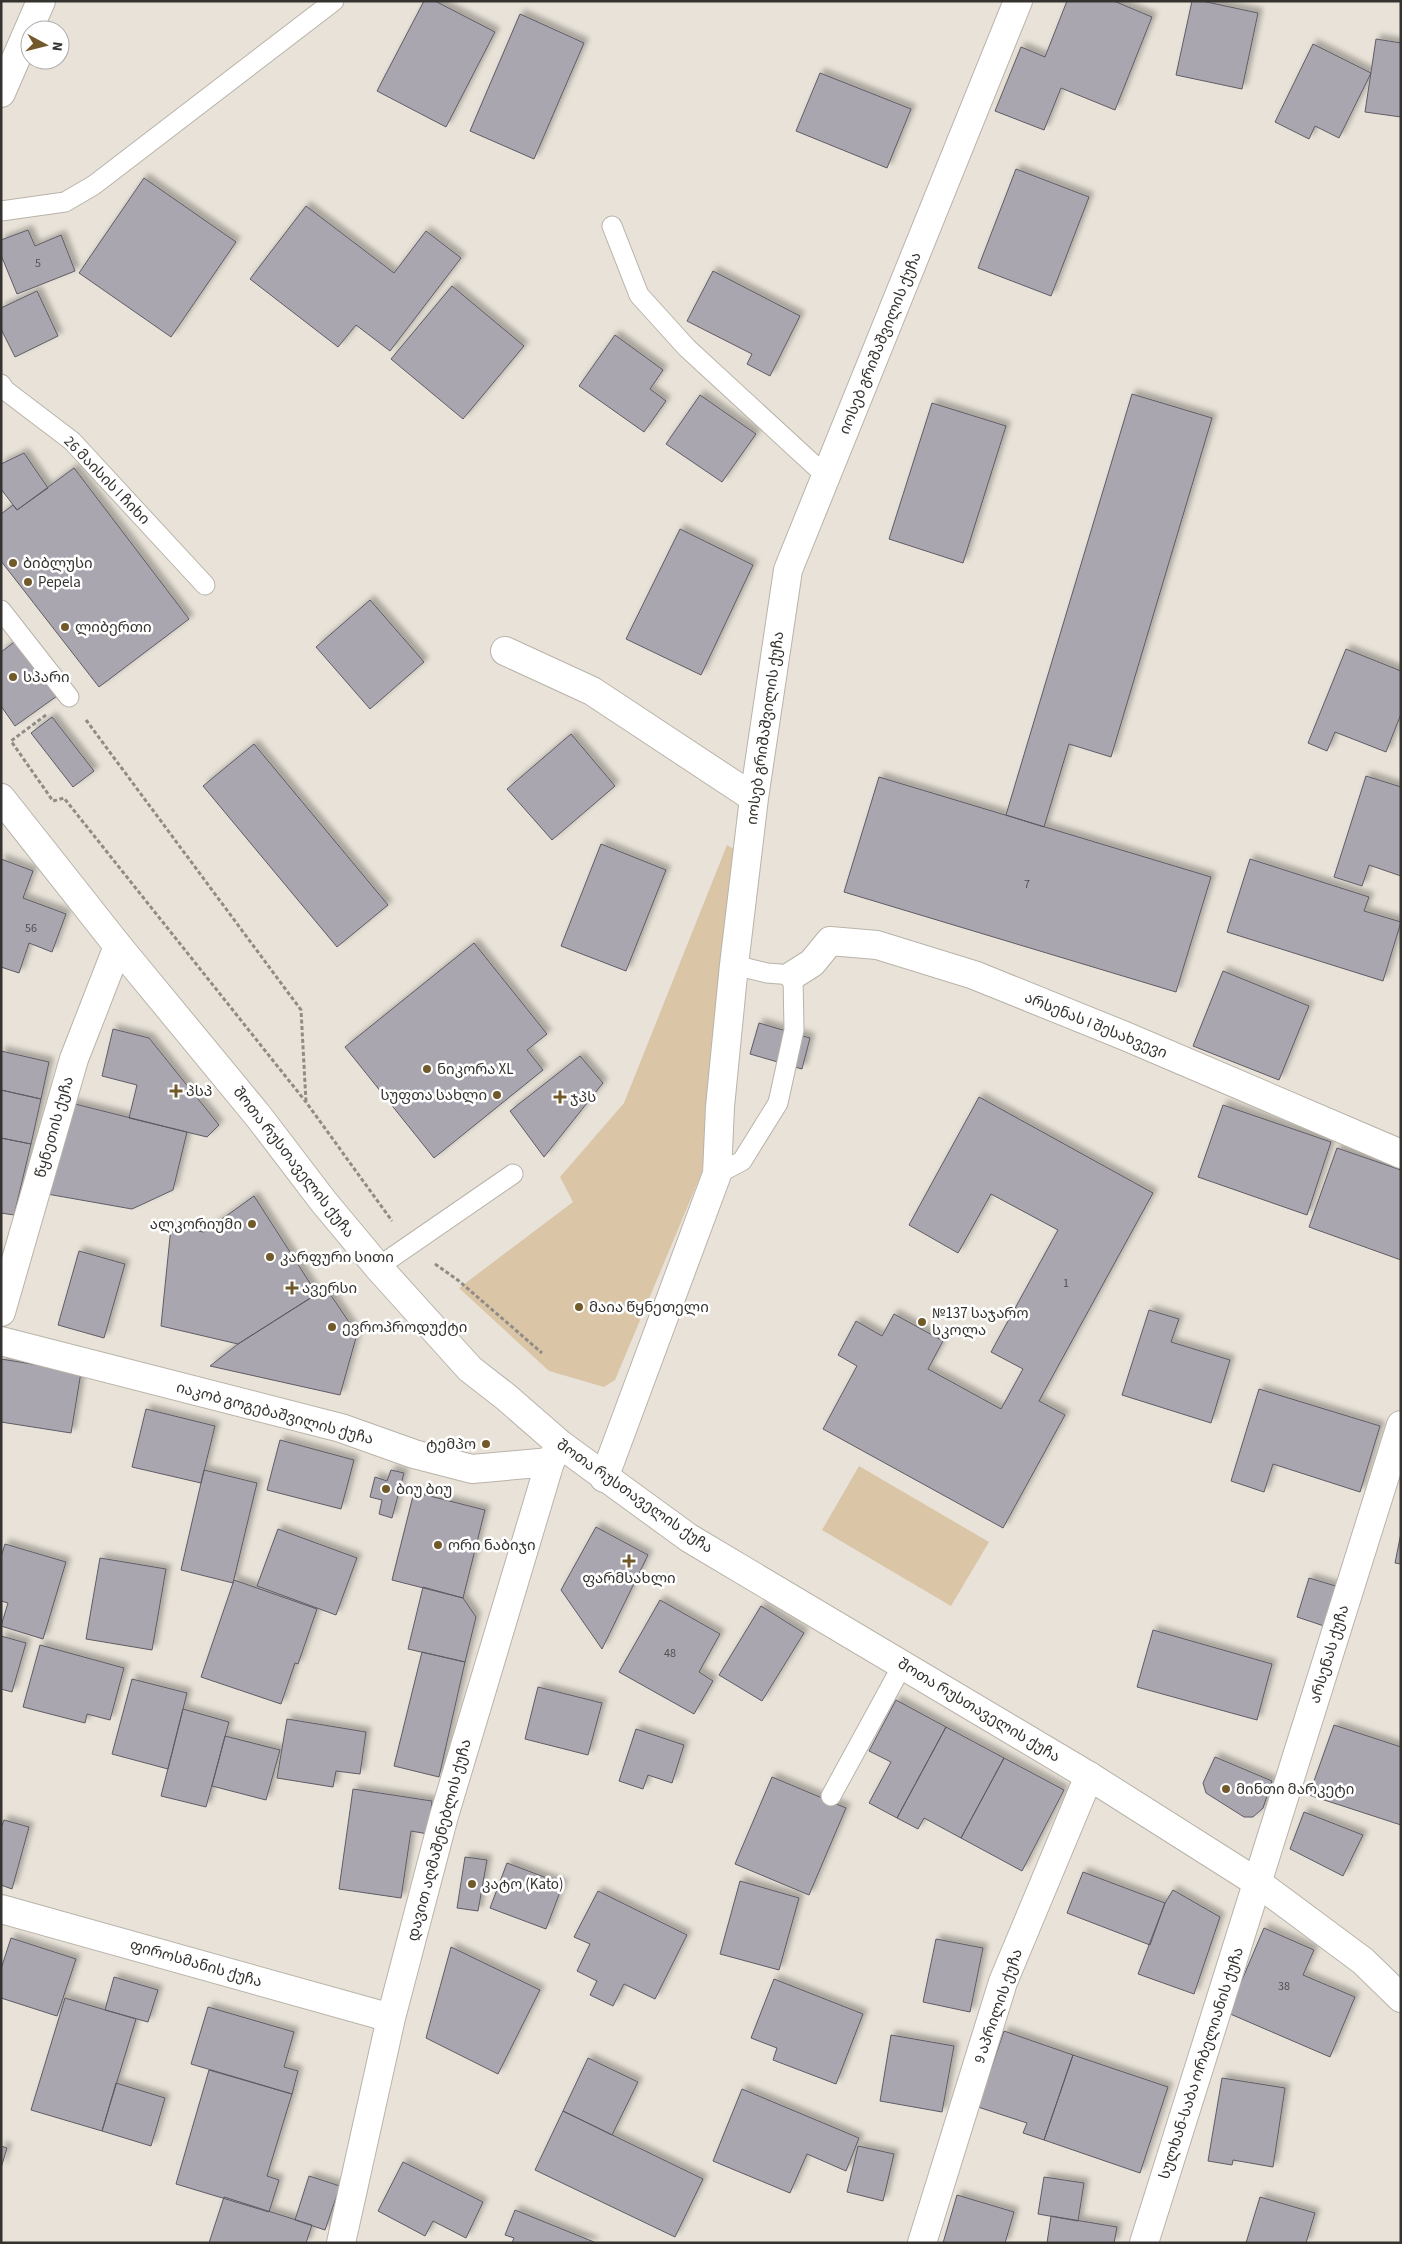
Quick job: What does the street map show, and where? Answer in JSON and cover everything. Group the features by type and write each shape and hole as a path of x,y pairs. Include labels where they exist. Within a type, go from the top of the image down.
{"street":[{"path":"1,93 41,1"},
{"name":"იოსებ გრიშაშვილის ქუჩა","path":"604,1478 717,1174 720,1107 734,964 754,798 788,570 1018,1"},
{"path":"505,651 592,691 754,798"},
{"name":"შოთა რუსთაველის ქუჩა","path":"1,798 118,946 259,1117 324,1202 378,1267 470,1369 506,1397 555,1453 604,1478 689,1538 1090,1776 1258,1883 1363,1961 1401,1998"},
{"name":"არსენას I შესახვევი","path":"793,975 812,963 830,941 877,945 982,978 1124,1036 1401,1154"},
{"name":"წყნეთის ქუჩა","path":"1,1312 74,1059 118,946"},
{"name":"იაკობ გოგებაშვილის ქუჩა","path":"1,1341 341,1428 414,1454 472,1469 555,1453"},
{"name":"არსენას ქუჩა","path":"1258,1883 1401,1425"},
{"name":"დავით აღმაშენებლის ქუჩა","path":"341,2243 391,2018 444,1816 555,1453"},
{"name":"9 აპრილის ქუჩა","path":"922,2243 1003,1982 1090,1776"},
{"name":"სულხან-საბა ორბელიანის ქუჩა","path":"1144,2243 1258,1883"},
{"name":"ფიროსმანის ქუჩა","path":"1,1909 391,2018"}],"lane":[{"path":"1,211 65,202 94,185 334,1"},
{"path":"612,226 639,295 687,348 826,476"},
{"name":"26 მაისის I ჩიხი","path":"1,384 6,390 72,440 205,585"},
{"path":"1,610 69,697"},
{"path":"717,1174 742,1161 778,1103 794,1030 793,975 767,973 734,964"},
{"path":"378,1267 513,1174"},
{"path":"831,1796 903,1664"}],"path":[{"path":"69,697 301,1010 306,1102"},
{"path":"51,711 11,741 53,801 64,798 306,1102 410,1245 459,1281 542,1353"}],"shaded area":[{"path":"727,845 739,852 702,1172 615,1380 604,1387 549,1371 459,1288 573,1202 560,1177 624,1103"},
{"path":"859,1466 989,1542 951,1606 822,1530"}],"building":[{"path":"424,1 435,1 495,32 446,127 377,91"},
{"path":"1067,1 1114,1 1152,17 1115,110 1061,88 1044,130 995,111 1021,47 1045,57"},
{"path":"1192,1 1202,1 1258,13 1242,89 1176,75"},
{"path":"520,14 584,43 534,159 470,131"},
{"path":"1376,39 1401,43 1401,117 1365,112"},
{"path":"1313,44 1371,73 1339,138 1315,126 1309,139 1275,122"},
{"path":"820,73 911,109 887,168 796,131"},
{"path":"1016,169 1089,197 1051,296 978,268"},
{"path":"144,178 236,242 171,337 79,273"},
{"path":"306,206 394,273 426,231 461,258 390,351 356,325 338,347 250,279"},
{"path":"28,230 35,246 61,235 75,271 17,294 1,255 1,240"},
{"path":"713,271 800,316 770,376 747,364 752,354 687,321"},
{"path":"452,286 524,346 463,419 391,359"},
{"path":"37,291 58,336 15,357 1,329 1,308"},
{"path":"615,335 663,370 650,389 666,401 644,432 579,386"},
{"path":"1132,394 1212,418 1111,757 1069,744 1044,827 1006,815"},
{"path":"700,395 756,434 722,482 666,444"},
{"path":"932,403 1006,426 963,563 889,539"},
{"path":"24,453 48,488 17,510 1,489 1,464"},
{"path":"74,468 189,619 99,687 1,561 1,514 13,505 17,510"},
{"path":"680,529 753,565 701,675 626,639"},
{"path":"370,600 424,662 370,709 316,647"},
{"path":"17,640 57,696 15,726 1,706 1,652"},
{"path":"1346,649 1401,671 1401,714 1386,752 1335,732 1327,751 1308,743"},
{"path":"52,717 94,771 73,787 31,733"},
{"path":"571,734 615,786 552,840 507,789"},
{"path":"254,744 388,905 337,947 203,786"},
{"path":"1366,776 1401,787 1401,876 1369,865 1362,886 1334,877"},
{"path":"879,777 1211,877 1176,992 844,892"},
{"path":"601,844 666,870 626,971 561,946"},
{"path":"1,859 33,871 23,898 66,914 52,952 29,943 19,973 1,967"},
{"path":"1250,859 1369,897 1364,911 1401,922 1383,981 1227,932"},
{"path":"474,943 547,1034 527,1050 543,1070 434,1158 345,1047"},
{"path":"1223,971 1309,1006 1279,1080 1193,1046"},
{"path":"759,1023 810,1038 802,1069 750,1054"},
{"path":"113,1029 149,1038 219,1125 207,1137 129,1118 137,1085 102,1076"},
{"path":"1,1051 49,1062 41,1099 1,1090"},
{"name":"ჯპს","path":"580,1056 603,1083 544,1157 510,1111"},
{"path":"1,1090 41,1099 31,1144 1,1138"},
{"path":"979,1097 1153,1193 1039,1401 1065,1415 1003,1528 823,1429 857,1366 838,1355 856,1321 882,1336 894,1314 943,1341 928,1369 1001,1409 1023,1369 991,1352 1058,1230 991,1194 958,1253 909,1225"},
{"path":"71,1103 187,1132 173,1190 132,1209 47,1194"},
{"path":"1223,1105 1331,1142 1307,1215 1198,1177"},
{"path":"1,1138 31,1144 14,1215 1,1213"},
{"path":"1337,1148 1401,1170 1401,1260 1309,1227"},
{"path":"254,1196 317,1294 238,1344 161,1326 171,1227 204,1232"},
{"path":"79,1251 125,1264 104,1338 58,1325"},
{"path":"326,1288 357,1334 340,1395 210,1366 238,1344"},
{"path":"1149,1310 1179,1319 1171,1342 1230,1360 1211,1423 1122,1395"},
{"path":"1,1359 81,1372 71,1433 1,1422"},
{"path":"1259,1389 1380,1426 1360,1492 1273,1464 1264,1492 1231,1481"},
{"path":"146,1409 215,1426 201,1483 132,1467"},
{"path":"280,1440 354,1460 341,1509 267,1490"},
{"path":"204,1470 257,1483 233,1583 181,1570"},
{"name":"ბიუ ბიუ","path":"391,1470 404,1473 392,1518 379,1514 382,1500 370,1497 375,1477 387,1481"},
{"name":"ორი ნაბიჯი","path":"414,1492 485,1510 463,1598 392,1580"},
{"path":"596,1527 648,1555 602,1649 561,1590"},
{"path":"278,1529 357,1558 336,1615 257,1586"},
{"path":"1401,1533 1401,1564 1395,1563"},
{"path":"5,1544 66,1562 43,1639 1,1626 8,1603 1,1601 1,1557"},
{"path":"100,1558 166,1569 152,1650 86,1639"},
{"path":"1309,1578 1339,1587 1327,1627 1297,1617"},
{"path":"234,1580 317,1609 298,1664 295,1663 281,1704 201,1677"},
{"path":"423,1587 463,1598 476,1617 465,1662 408,1649"},
{"path":"660,1600 720,1634 699,1672 713,1681 694,1714 619,1672"},
{"path":"761,1606 804,1633 762,1701 719,1675"},
{"path":"1153,1630 1272,1664 1257,1720 1137,1687"},
{"path":"1,1636 26,1643 12,1692 1,1689"},
{"path":"40,1645 124,1668 110,1720 87,1714 85,1723 23,1707"},
{"path":"422,1652 465,1662 439,1777 394,1766"},
{"path":"132,1679 187,1693 168,1769 112,1754"},
{"path":"538,1687 602,1703 588,1755 525,1739"},
{"path":"896,1700 946,1727 897,1818 869,1803 891,1762 869,1751"},
{"path":"183,1709 229,1722 206,1807 161,1796"},
{"path":"287,1719 366,1732 360,1774 336,1771 333,1787 277,1778"},
{"path":"1334,1725 1401,1747 1401,1825 1309,1795"},
{"path":"946,1727 1004,1758 961,1838 924,1818 918,1829 897,1818"},
{"path":"636,1729 684,1745 672,1783 648,1775 643,1789 619,1781"},
{"path":"225,1736 280,1750 266,1800 212,1786"},
{"path":"1215,1757 1272,1781 1263,1808 1253,1817 1244,1817 1206,1793 1203,1783"},
{"path":"1004,1758 1064,1790 1022,1871 961,1838"},
{"path":"772,1777 846,1808 809,1895 735,1864"},
{"path":"353,1789 432,1801 428,1834 411,1831 401,1898 339,1889"},
{"path":"1304,1812 1363,1835 1343,1876 1290,1849"},
{"path":"4,1820 29,1827 12,1889 1,1885 1,1828"},
{"name":"კატო (Kato)","path":"465,1857 487,1860 478,1911 457,1908"},
{"path":"507,1863 563,1884 546,1929 490,1908"},
{"path":"1083,1872 1165,1903 1150,1945 1067,1913"},
{"path":"740,1881 799,1898 779,1970 720,1954"},
{"path":"1173,1890 1220,1917 1194,1994 1138,1974 1165,1903"},
{"path":"598,1891 687,1935 655,1999 624,1984 613,2006 590,1995 597,1981 577,1971 590,1944 574,1937"},
{"path":"1264,1928 1314,1950 1303,1975 1355,1997 1330,2057 1228,2013"},
{"path":"11,1938 76,1959 57,2016 1,1998 1,1969"},
{"path":"936,1939 983,1948 970,2012 923,2002"},
{"path":"451,1947 540,1990 498,2074 426,2038"},
{"path":"114,1977 158,1990 148,2022 105,2010"},
{"path":"774,1979 863,2014 836,2084 773,2060 777,2048 751,2038"},
{"path":"65,1998 136,2019 102,2131 31,2110"},
{"path":"208,2007 294,2032 284,2067 298,2071 292,2094 191,2064"},
{"path":"1004,2031 1073,2055 1044,2140 1023,2133 1027,2123 978,2107"},
{"path":"891,2035 954,2046 942,2112 880,2101"},
{"path":"1073,2055 1168,2087 1140,2173 1044,2140"},
{"path":"588,2058 638,2082 612,2135 563,2111"},
{"path":"209,2070 292,2094 267,2176 279,2180 269,2212 176,2184"},
{"path":"1222,2078 1285,2088 1273,2167 1233,2160 1232,2165 1208,2161"},
{"path":"116,2083 165,2098 151,2146 102,2131"},
{"path":"742,2089 859,2138 846,2171 807,2154 790,2193 713,2161"},
{"path":"563,2111 703,2179 675,2237 535,2170"},
{"path":"1,2146 7,2148 1,2168"},
{"path":"858,2146 894,2154 883,2201 847,2192"},
{"path":"403,2162 483,2202 466,2238 433,2221 425,2236 378,2211"},
{"path":"309,2176 340,2186 325,2230 295,2220"},
{"path":"1044,2177 1084,2183 1078,2221 1038,2214"},
{"path":"957,2195 1014,2212 1005,2243 943,2243"},
{"path":"224,2197 312,2225 306,2243 209,2243"},
{"path":"1260,2197 1315,2213 1306,2243 1246,2243"},
{"path":"515,2210 594,2243 512,2243 514,2238 505,2235"},
{"path":"1051,2216 1117,2227 1114,2243 1047,2243"}],"place":[{"name":"ბიბლუსი","path":"13,563"},
{"name":"Pepela","path":"28,582"},
{"name":"ლიბერთი","path":"65,627"},
{"name":"სპარი","path":"13,677"},
{"name":"ნიკორა XL","path":"427,1069"},
{"name":"პსპ","path":"176,1091"},
{"name":"სუფთა სახლი","path":"497,1095"},
{"name":"ჯპს","path":"560,1097"},
{"name":"ალკორიუმი","path":"252,1224"},
{"name":"კარფური სითი","path":"270,1257"},
{"name":"ავერსი","path":"292,1288"},
{"name":"მაია წყნეთელი","path":"579,1307"},
{"name":"№137 საჯარო სკოლა","path":"922,1322"},
{"name":"ევროპროდუქტი","path":"332,1327"},
{"name":"ტემპო","path":"486,1444"},
{"name":"ბიუ ბიუ","path":"386,1489"},
{"name":"ორი ნაბიჯი","path":"438,1545"},
{"name":"ფარმსახლი","path":"629,1561"},
{"name":"მინთი მარკეტი","path":"1226,1789"},
{"name":"კატო (Kato)","path":"472,1884"}]}
